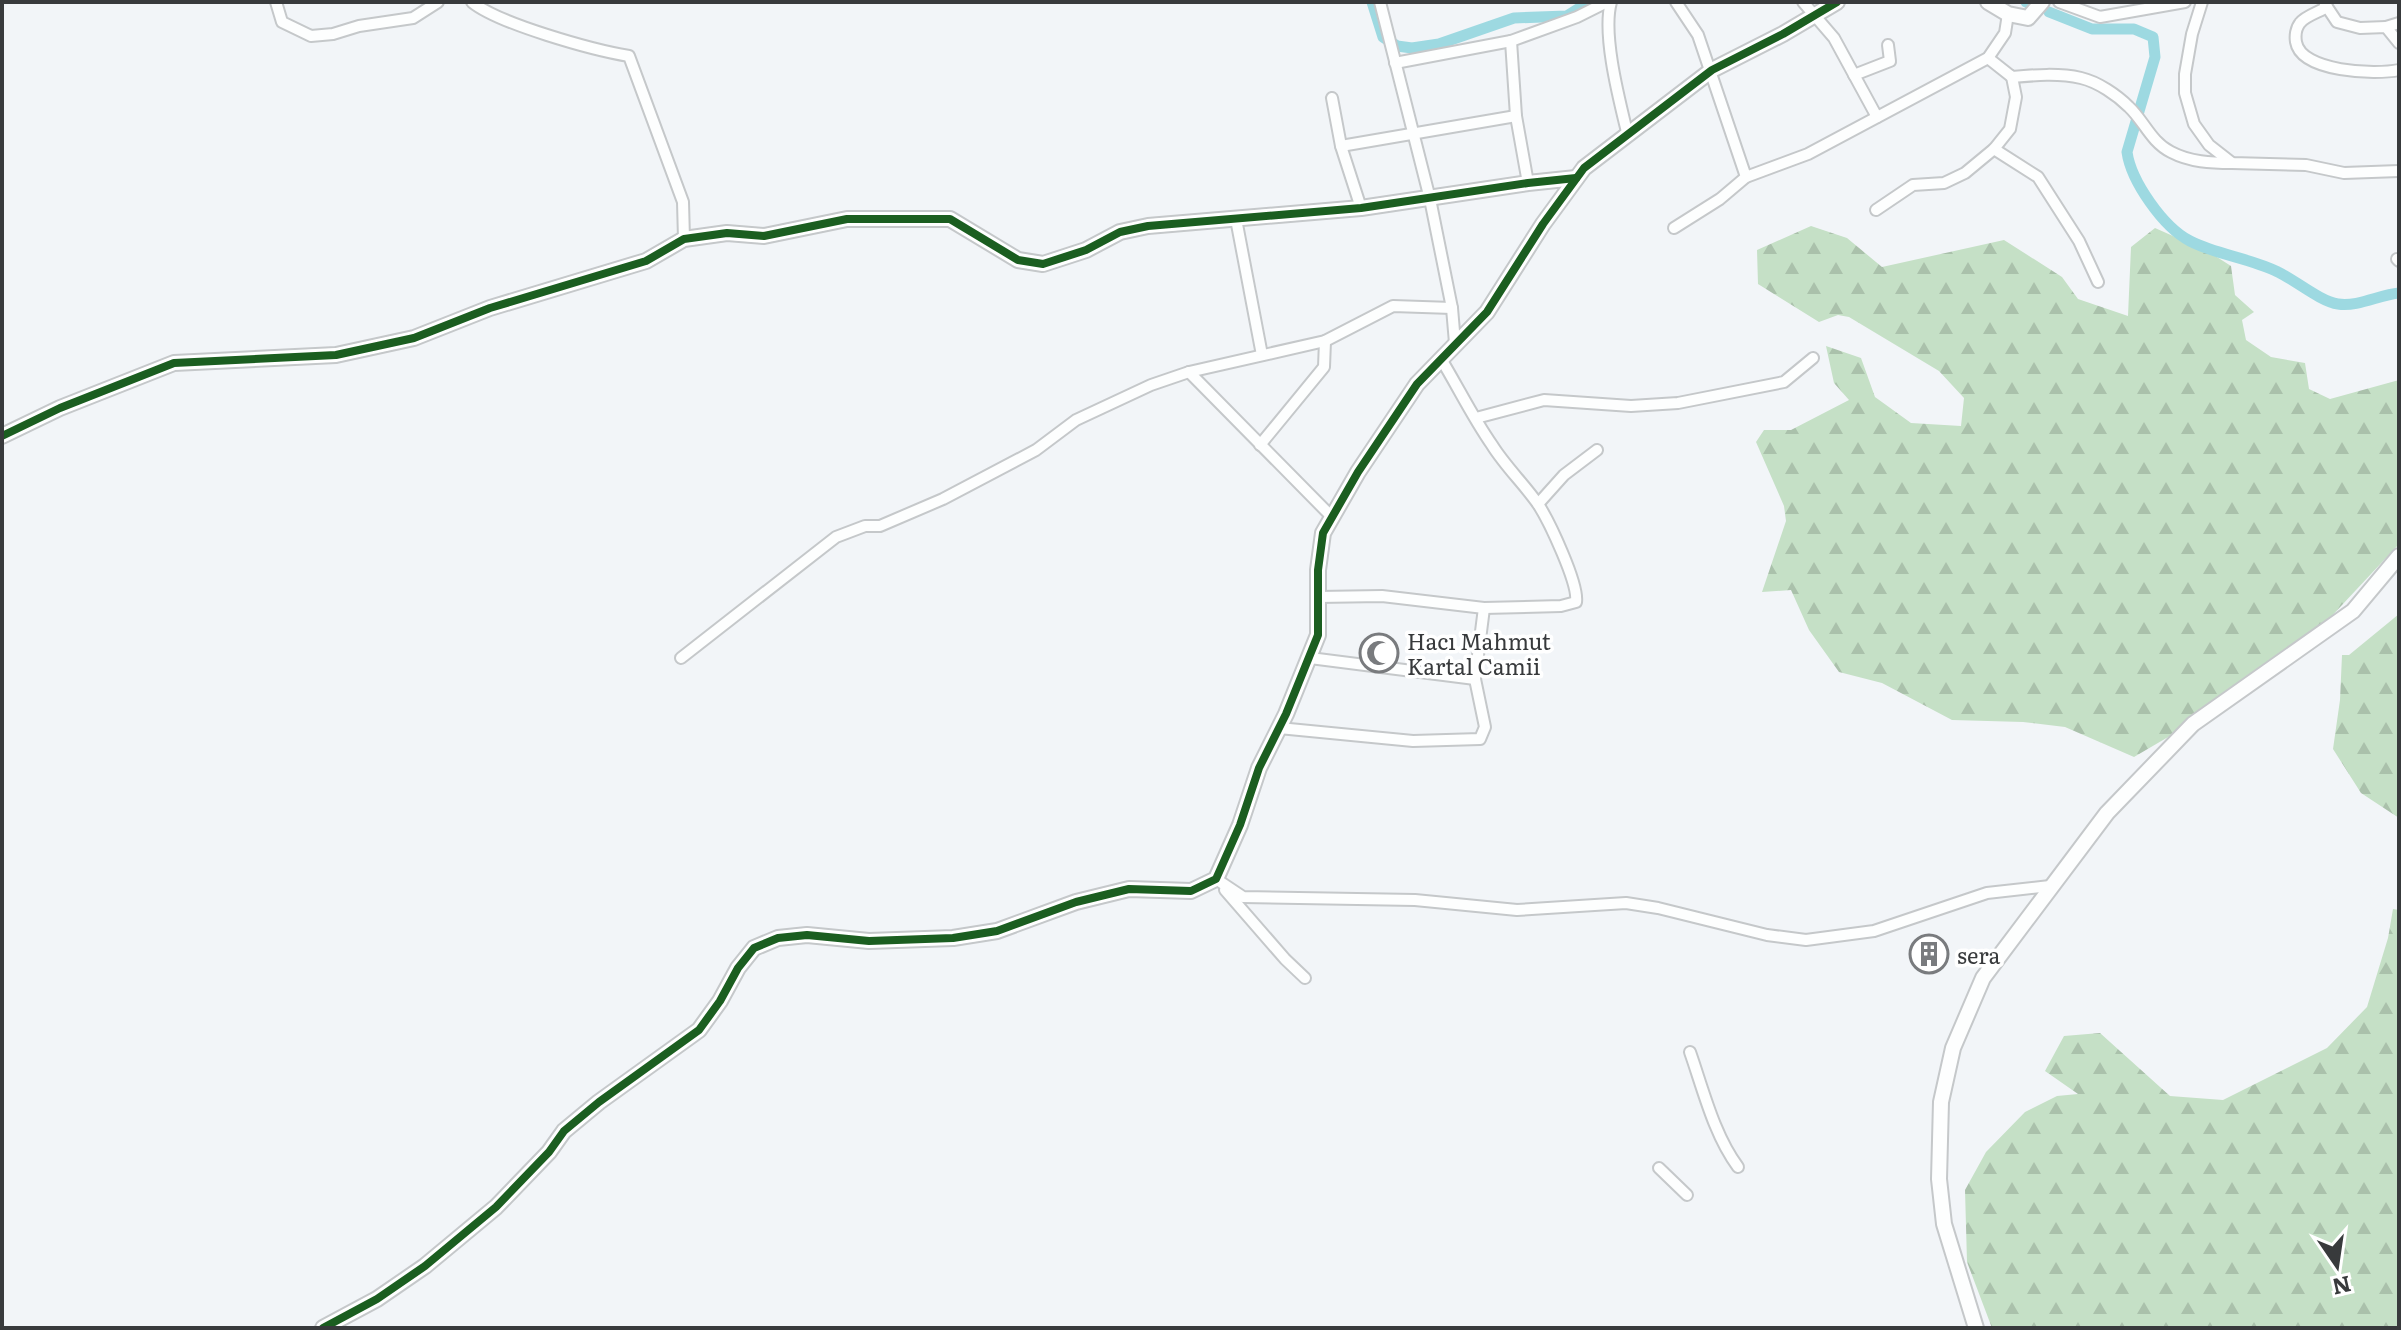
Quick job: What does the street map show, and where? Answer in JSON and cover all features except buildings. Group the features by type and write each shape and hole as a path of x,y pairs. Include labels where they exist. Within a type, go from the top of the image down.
{"street":[{"path":"276,2 282,22 311,36 413,18 438,2"},
{"path":"472,2 523,25 600,51 629,56 683,202 684,239"},
{"path":"1380,2 1430,199 1452,308 1455,343"},
{"path":"1395,63 1511,41 1609,2"},
{"path":"1609,2 1607,15 1618,96 1627,132"},
{"path":"1676,2 1698,35 1746,177"},
{"path":"1803,2 1834,38 1877,117"},
{"path":"323,1328 377,1299 425,1266 496,1207 549,1152 564,1131 587,1111 699,1030 754,948 778,938 807,935 869,941 953,938 997,931 1076,902 1129,889 1191,891 1216,879 1240,825 1259,768 1318,635 1318,570 1323,533 1358,472 1417,384 1487,312 1543,224 1584,168 1627,132 1712,70 1837,2"},
{"path":"1988,2 2008,14 2028,18 2042,2"},
{"path":"2059,2 2100,17 2185,2"},
{"path":"2202,2 2192,34 2185,93 2194,124 2209,145 2232,163"},
{"path":"2399,23 2360,28 2337,22 2326,5 2301,21 2297,46 2306,59 2352,71 2399,70"},
{"path":"1674,228 1720,199 1746,177 1808,154 1988,58 2005,33 2008,14"},
{"path":"2386,27 2399,43"},
{"path":"1511,41 1516,116 1528,183"},
{"path":"1854,75 1890,61 1888,45"},
{"path":"1876,210 1913,185 1944,183 1965,173 1994,149 2010,129 2016,97 2012,77 1988,58"},
{"path":"2012,77 2040,75 2082,79 2106,90 2130,108 2149,134 2170,152 2203,163 2306,165 2344,173 2399,171"},
{"path":"1332,98 1341,146 1361,208"},
{"path":"1341,146 1516,116"},
{"path":"1994,149 2038,177 2079,241 2098,282"},
{"path":"2,436 60,408 174,363 336,355 414,338 490,308 646,261 684,239 727,233 764,236 847,219 950,219 1018,260 1043,264 1086,250 1120,232 1148,226 1361,208 1576,178"},
{"path":"1236,219 1262,355"},
{"path":"681,658 836,537 865,526 880,526 943,499 1036,450 1076,420 1151,385 1189,372 1325,341 1393,306 1452,308"},
{"path":"1260,445 1324,367 1325,341"},
{"path":"1476,418 1544,400 1631,406 1678,403 1784,382 1813,358"},
{"path":"1318,597 1382,596 1484,608 1561,606 1576,602 1572,576 1538,504 1510,472 1441,359"},
{"path":"1189,372 1332,517"},
{"path":"1538,504 1564,475 1597,450"},
{"path":"1976,1328 1944,1224 1939,1179 1941,1102 1953,1048 1983,978 2107,813 2193,724 2353,611 2399,556"},
{"path":"1279,728 1413,741 1480,739 1485,727 1475,679 1484,608"},
{"path":"1310,658 1475,679"},
{"path":"1216,879 1243,897 1415,900 1517,910 1626,903 1767,935 1806,940 1874,931 1987,893 2050,886"},
{"path":"1216,879 1305,978"},
{"path":"1690,1052 1730,1157 1738,1167"},
{"path":"1659,1168 1687,1195"}],"green space":[{"path":"1811,226 1847,238 1882,267 2004,240 2062,277 2078,299 2128,316 2131,247 2155,228 2209,252 2231,266 2235,295 2254,312 2242,320 2246,340 2271,357 2305,363 2309,389 2330,399 2399,380 2399,544 2328,620 2229,689 2175,733 2134,757 2065,727 1952,720 1882,683 1839,672 1809,630 1791,590 1762,592 1786,521 1784,506 1756,442 1764,430 1791,430 1849,400 1834,383 1826,346 1861,358 1875,397 1911,423 1961,426 1964,398 1939,371 1849,317 1838,315 1819,322 1758,284 1757,250"},
{"path":"2399,614 2399,818 2361,793 2333,749 2342,655 2349,655"},
{"path":"2393,909 2399,910 2399,1328 1992,1328 1967,1262 1965,1190 1986,1152 2025,1112 2057,1096 2078,1094 2045,1071 2064,1036 2100,1033 2170,1096 2223,1100 2327,1048 2367,1007 2388,938"}],"waterway":[{"path":"1372,2 1383,37 1397,46 1412,48 1439,44 1514,18 1567,16 1589,2"},
{"path":"2049,12 2092,29 2134,29 2153,37 2155,57 2127,152 2135,176 2150,202 2180,234 2200,246 2278,272 2316,295 2338,304 2353,304 2399,293"}],"cycle path":[{"path":"323,1328 377,1299 425,1266 496,1207 549,1152 564,1131 699,1030 754,948 778,938 807,935 869,941 953,938 997,931 1076,902 1129,889 1191,891 1216,879 1240,825 1259,768 1286,714 1318,635 1318,570 1323,533 1358,472 1417,384 1487,312 1543,224 1584,168 1712,70 1837,2"},
{"path":"2,436 60,408 174,363 336,355 414,338 490,308 646,261 684,239 727,233 764,236 847,219 950,219 1018,260 1043,264 1086,250 1120,232 1148,226 1361,208 1576,178"}],"place":[{"name":"Hacı Mahmut Kartal Camii","path":"1379,653"},
{"name":"sera","path":"1929,954"}]}
